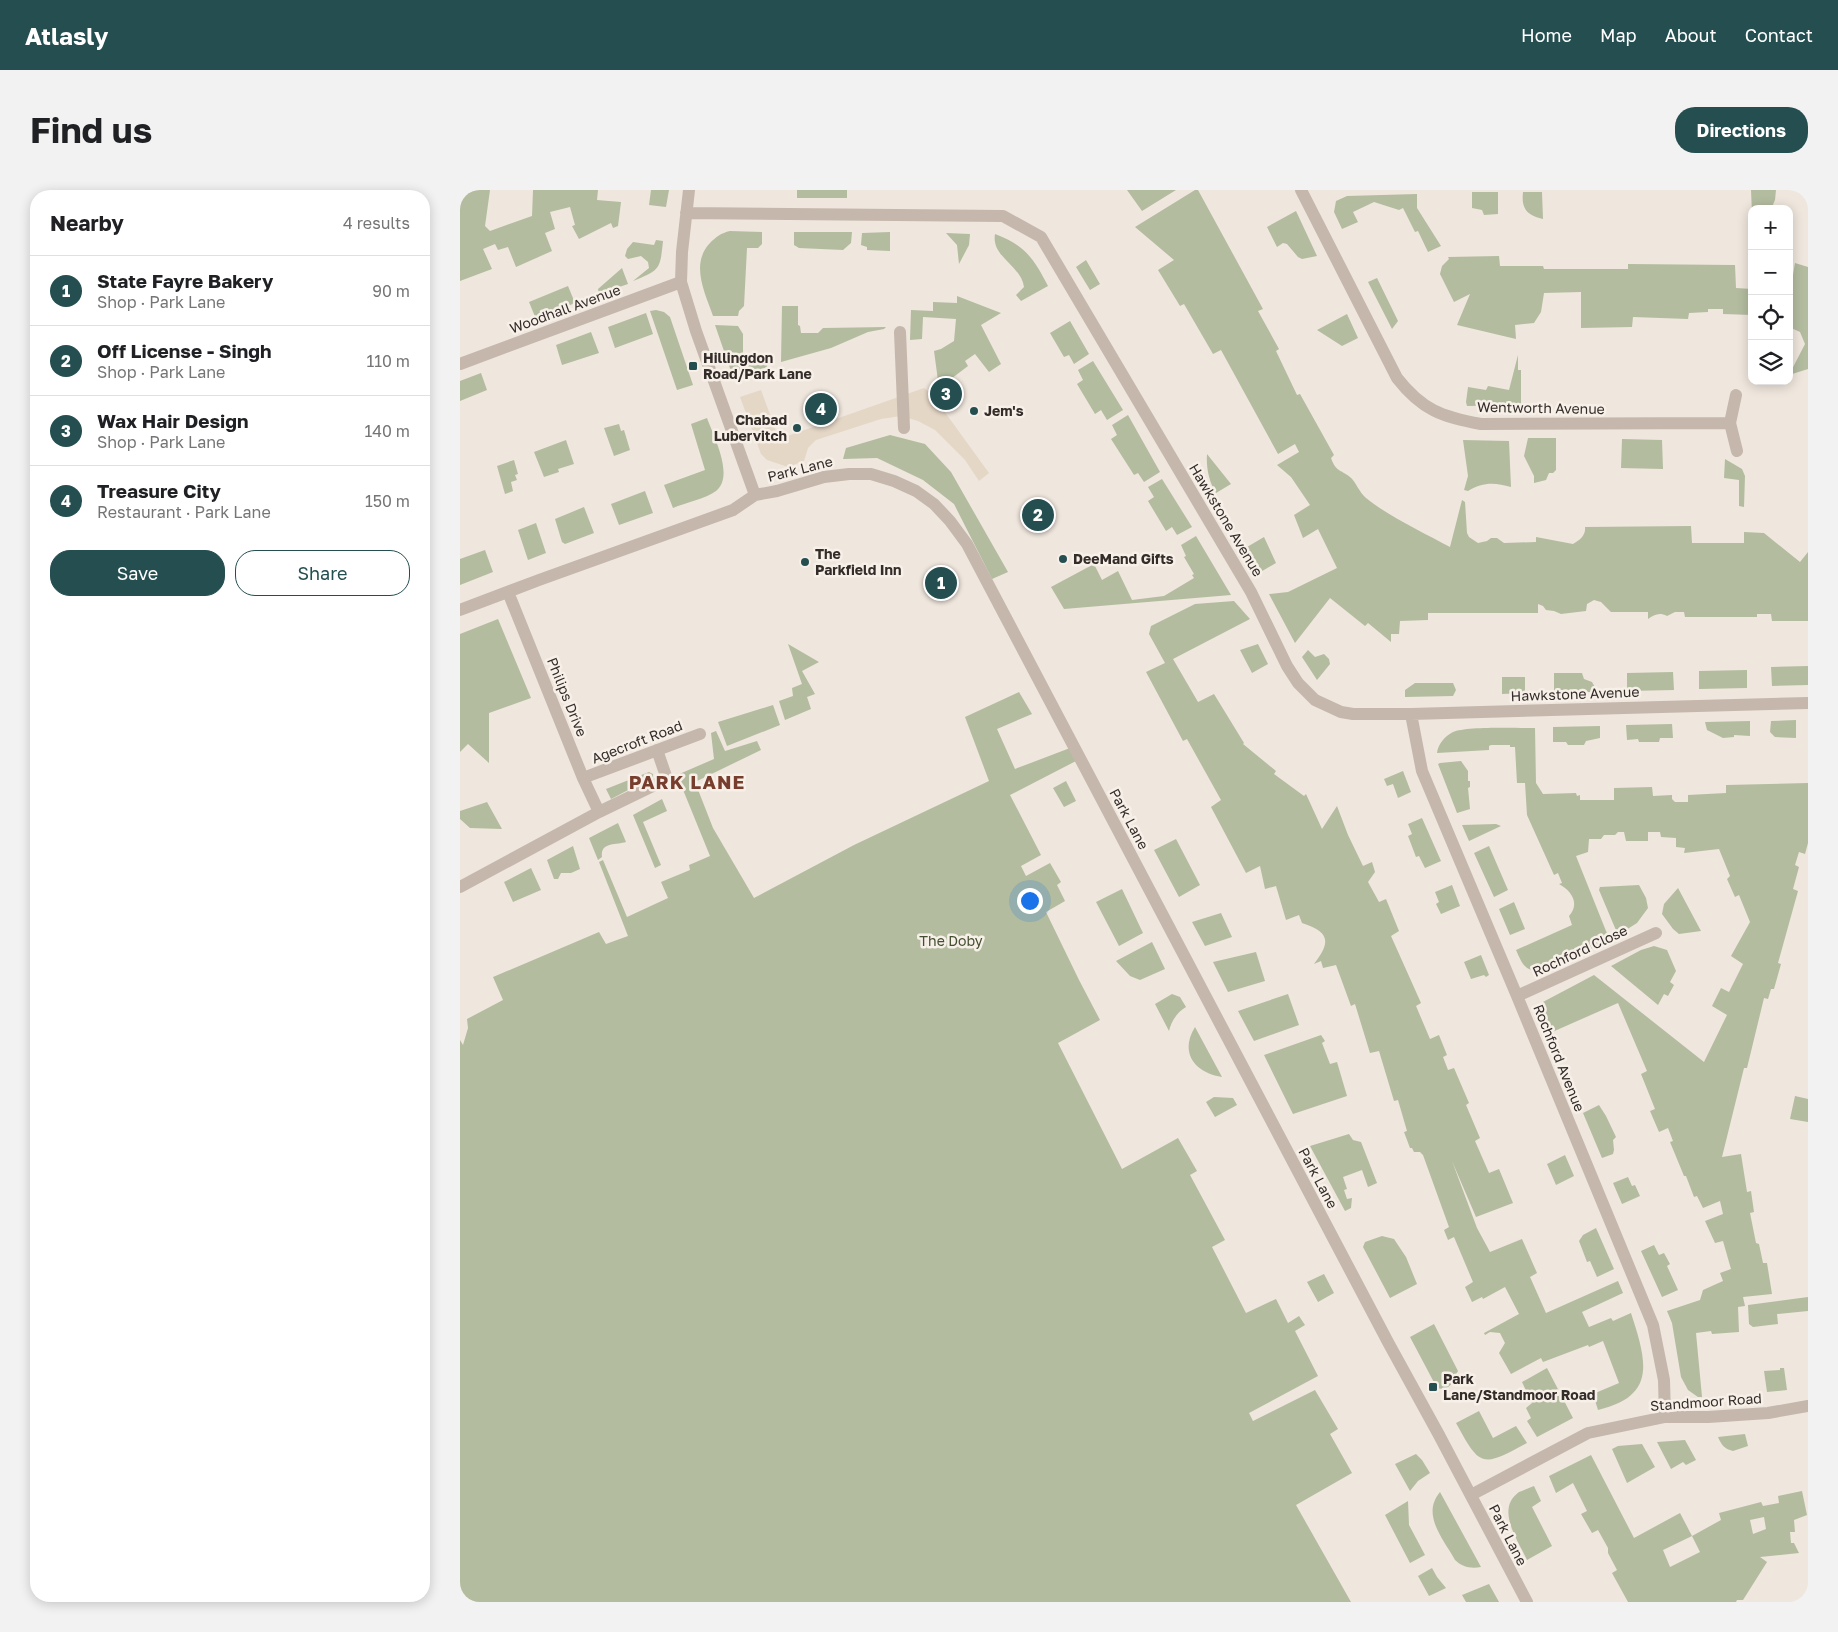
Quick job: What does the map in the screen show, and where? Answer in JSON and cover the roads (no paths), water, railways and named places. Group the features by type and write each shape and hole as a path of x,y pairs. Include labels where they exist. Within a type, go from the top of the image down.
{"street":[{"path":"689,190 681,282 755,495"},
{"name":"Wentworth Avenue","path":"1302,190 1397,378 1412,395 1444,416 1481,424 1730,423"},
{"name":"Hawkstone Avenue","path":"686,213 1003,216 1041,237 1251,592 1298,683 1315,700 1341,712 1353,714 1411,714 1808,702"},
{"name":"Woodhall Avenue","path":"460,364 681,282"},
{"path":"900,332 904,428"},
{"path":"1736,395 1730,423 1737,451"},
{"name":"Park Lane","path":"460,610 733,510 755,495 777,491 824,477 871,474 894,481 916,491 934,504 956,528 967,544 1526,1602"},
{"name":"Philips Drive","path":"508,592 583,778 599,812"},
{"name":"Rochford Avenue","path":"1411,714 1422,771 1653,1325 1664,1380 1665,1417"},
{"name":"Agecroft Road","path":"583,778 700,734"},
{"path":"460,888 599,812 667,779 657,750"},
{"name":"Rochford Close","path":"1517,996 1656,933"},
{"name":"Standmoor Road","path":"1471,1495 1588,1433 1665,1417 1708,1417 1768,1413 1808,1406"}],"place":[{"name":"Hillingdon Road/Park Lane","path":"693,366"},
{"name":"Wax Hair Design","path":"946,394"},
{"name":"Treasure City","path":"821,409"},
{"name":"Jem's","path":"974,411"},
{"name":"Chabad Lubervitch","path":"797,428"},
{"name":"Off License - Singh","path":"1038,515"},
{"name":"DeeMand Gifts","path":"1063,559"},
{"name":"The Parkfield Inn","path":"805,562"},
{"name":"State Fayre Bakery","path":"941,583"},
{"name":"Park Lane/Standmoor Road","path":"1433,1387"}],"district":[{"name":"PARK LANE","path":"687,782"}],"park label":[{"name":"The Doby","path":"951,941"}]}
